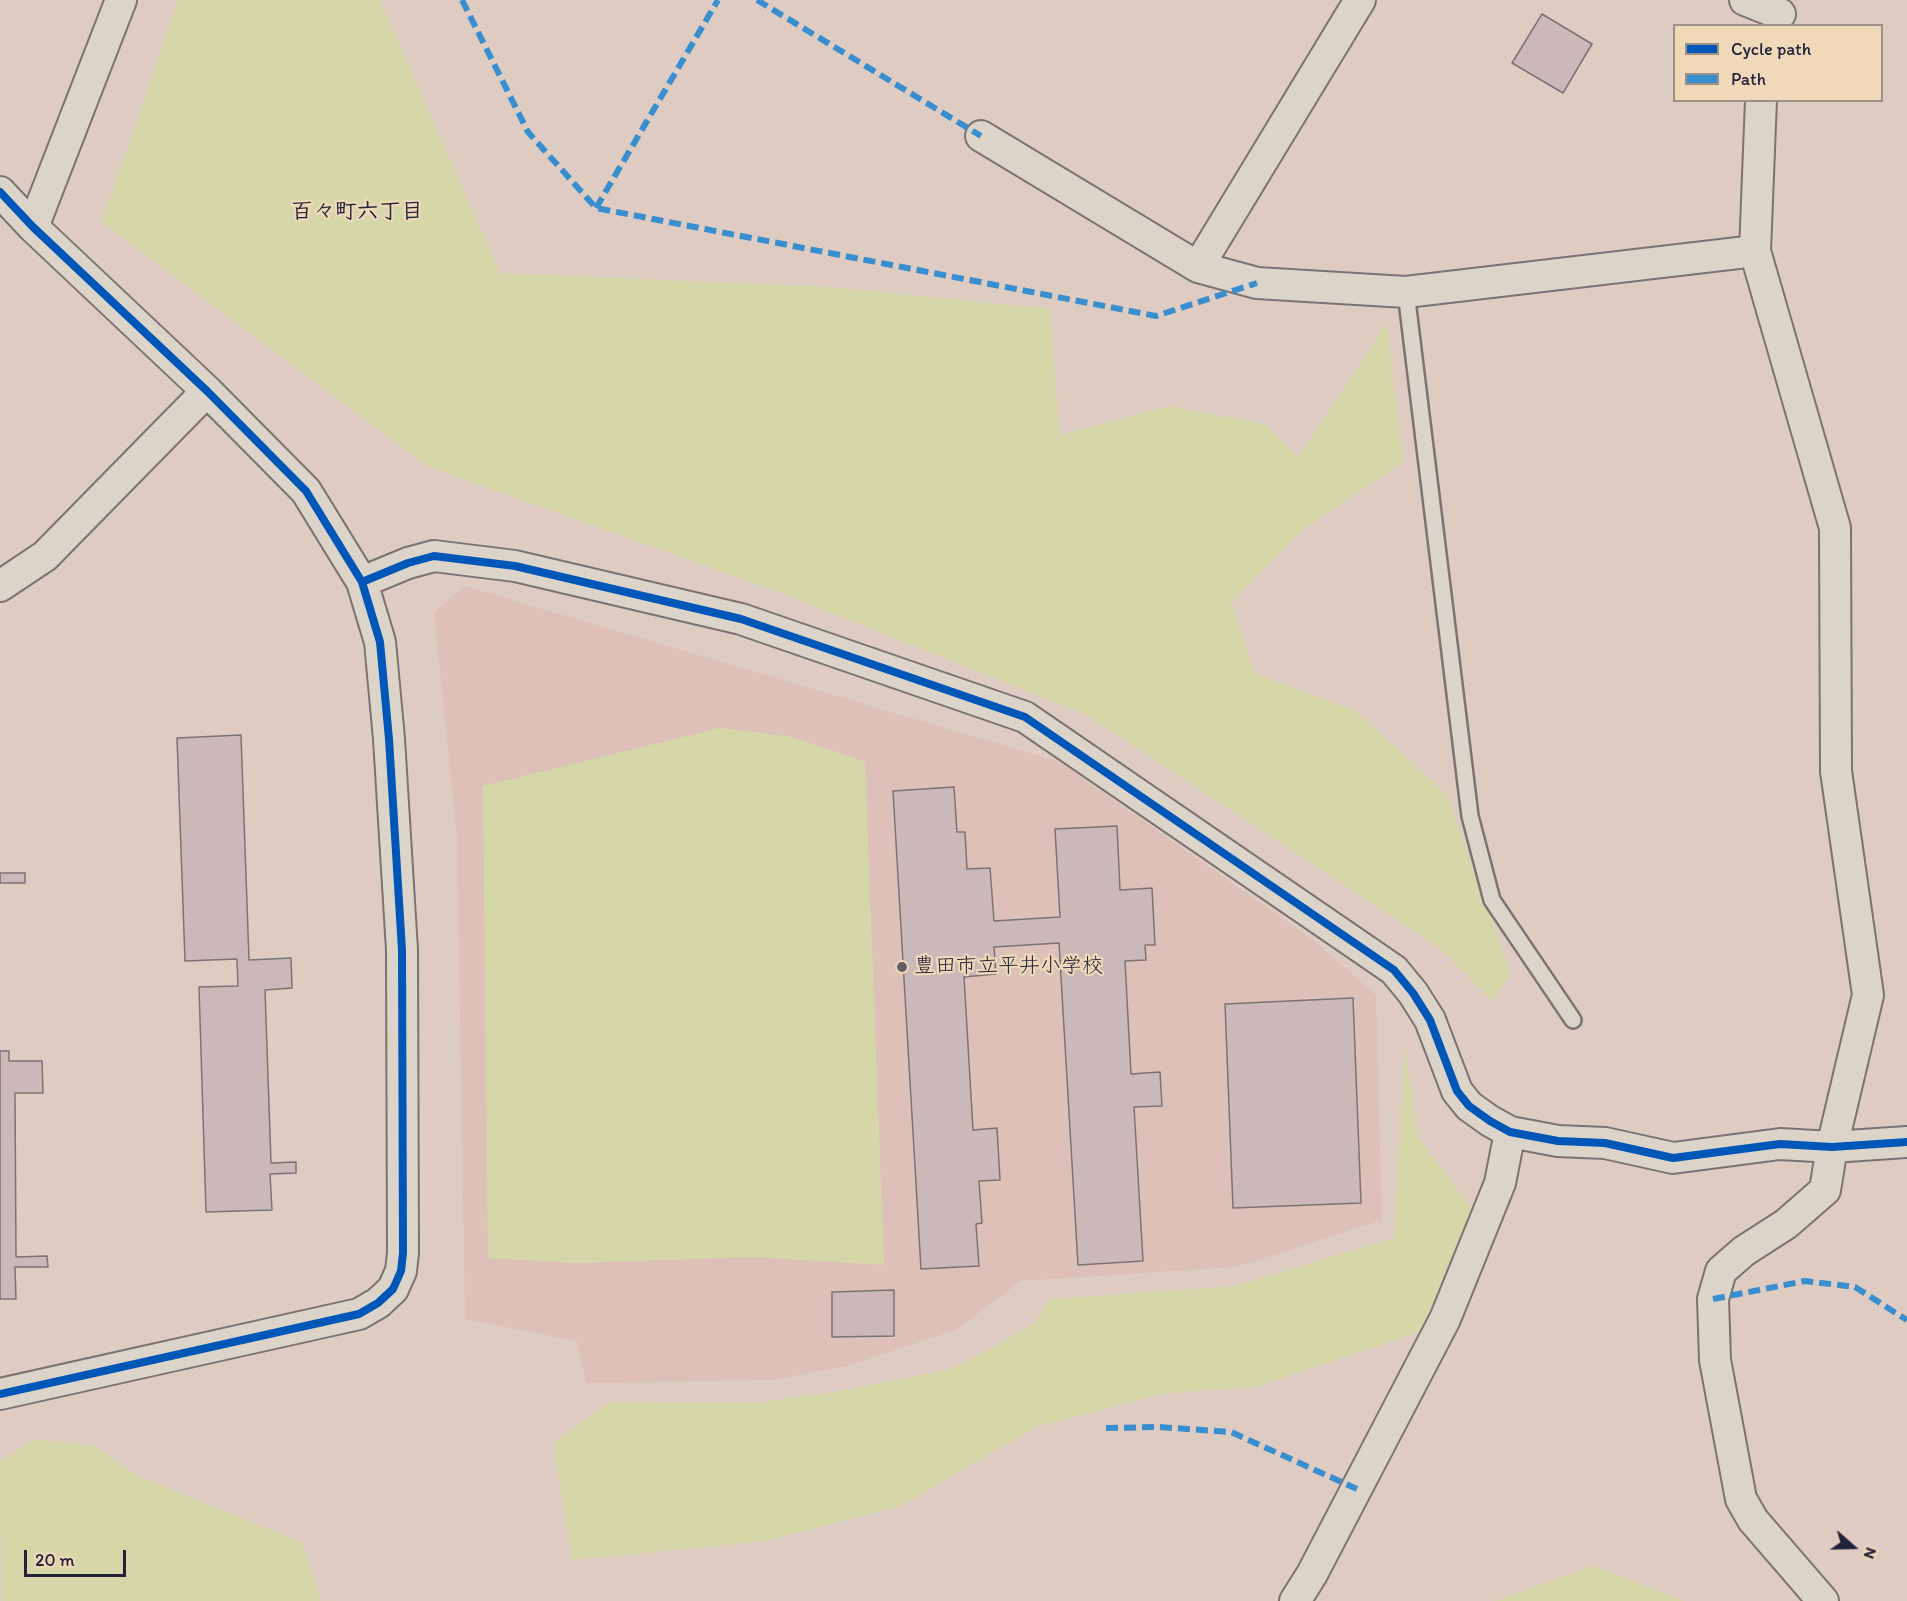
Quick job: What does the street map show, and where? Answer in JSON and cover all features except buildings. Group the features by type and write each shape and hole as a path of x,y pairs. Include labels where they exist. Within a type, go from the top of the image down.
{"street":[{"path":"33,227 122,0"},
{"path":"1197,267 1360,0"},
{"path":"1744,0 1784,13"},
{"path":"1761,102 1755,251 1835,528 1836,771 1868,995 1832,1147 1825,1190 1786,1224 1744,1251 1721,1272 1713,1299 1715,1360 1742,1499 1753,1520 1823,1601"},
{"path":"981,136 1197,267 1257,283 1406,292 1755,251"},
{"path":"0,192 33,227 207,391 306,491 362,582 380,642 389,739 402,950 401,1271 393,1289 378,1303 359,1314 0,1394"},
{"path":"0,586 45,556 207,391"},
{"path":"362,582 408,563 434,556 515,566 741,620 1025,717 1394,970 1413,993 1430,1020 1457,1091 1469,1106 1510,1132 1558,1141 1605,1143 1627,1150 1673,1158 1780,1144 1832,1147 1907,1142"},
{"path":"1295,1601 1312,1574 1445,1319 1500,1183 1510,1132"}],"lane":[{"path":"1406,292 1470,816 1492,900 1573,1020"}],"shaded area":[{"name":"豊田市立平井小学校","path":"465,586 1060,762 1312,939 1376,995 1382,1220 1236,1267 1021,1281 956,1330 848,1366 771,1380 586,1383 577,1341 465,1319 457,839 434,612"}],"green space":[{"path":"178,0 380,0 500,273 830,287 1050,309 1060,435 1169,406 1265,424 1298,457 1387,323 1403,462 1301,531 1232,602 1254,673 1356,711 1447,795 1511,974 1492,1001 1441,949 1087,715 776,591 427,466 102,222"},
{"path":"720,728 792,737 865,762 884,1265 755,1257 577,1263 488,1258 483,786"},
{"path":"1405,1046 1418,1137 1476,1214 1426,1330 1258,1386 1162,1394 1036,1427 901,1506 765,1541 572,1560 553,1443 610,1402 757,1403 840,1391 951,1369 1032,1326 1050,1299 1236,1286 1394,1238"},
{"path":"35,1439 95,1446 138,1476 303,1543 321,1601 2,1601 0,1461"},
{"path":"1593,1566 1683,1601 1495,1601"}],"marked path":[{"path":"462,0 528,132 596,208 1156,316 1257,283"},
{"path":"596,208 718,0"},
{"path":"757,0 981,136"},
{"path":"1713,1299 1805,1281 1855,1287 1907,1320"},
{"path":"1106,1428 1159,1427 1231,1432 1357,1489"}],"cycle path":[{"path":"0,192 33,227 207,391 306,491 362,582 380,642 389,739 402,950 403,1253 401,1271 393,1289 378,1303 359,1314 0,1394"},
{"path":"362,582 408,563 434,556 515,566 741,619 1025,717 1394,970 1413,993 1430,1020 1457,1091 1469,1106 1510,1132 1558,1141 1605,1143 1673,1158 1780,1144 1832,1147 1907,1142"}],"place":[{"name":"豊田市立平井小学校","path":"902,967"}],"district":[{"name":"百々町六丁目","path":"357,212"}]}
